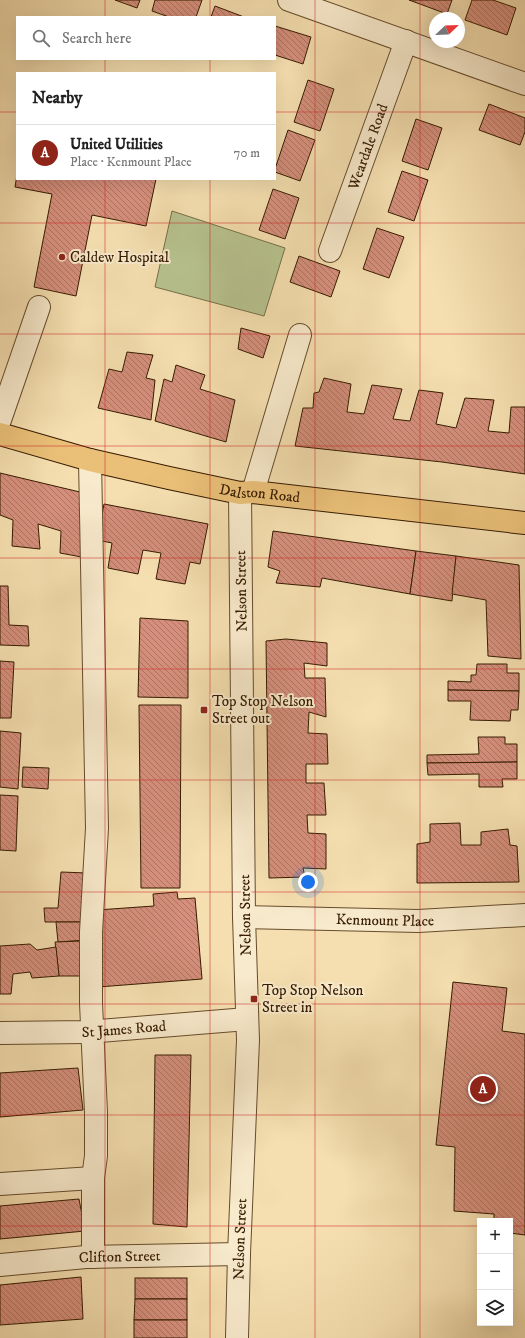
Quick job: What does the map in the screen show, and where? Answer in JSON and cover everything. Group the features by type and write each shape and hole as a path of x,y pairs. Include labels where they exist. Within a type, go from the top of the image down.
{"main road":[{"name":"Dalston Road","path":"0,434 90,460 169,478 246,492 525,523"}],"street":[{"path":"289,0 525,84"},
{"name":"Weardale Road","path":"330,251 406,41"},
{"path":"0,420 39,307"},
{"name":"Nelson Street","path":"237,1338 248,1040 244,917 246,492 300,335"},
{"path":"90,460 97,828 91,932 96,1112 96,1156 93,1178 94,1257"},
{"name":"Kenmount Place","path":"244,917 418,921 525,915"},
{"name":"St James Road","path":"0,1033 93,1032 247,1019"},
{"path":"0,1184 93,1178"},
{"name":"Clifton Street","path":"0,1265 94,1257 239,1254"}],"green space":[{"path":"172,211 285,248 264,316 155,287"}],"building":[{"path":"115,0 140,0 137,8"},
{"path":"155,0 202,0 196,16 166,16 152,11"},
{"path":"409,0 452,0 448,12 442,12"},
{"path":"472,0 493,0 516,8 507,35 465,20"},
{"path":"215,6 241,16 211,16"},
{"path":"276,26 311,37 303,64 276,55"},
{"path":"308,80 334,89 320,131 294,122"},
{"path":"489,104 525,118 525,132 520,145 479,130"},
{"path":"416,119 442,128 428,170 402,161"},
{"path":"288,130 315,140 300,181 276,172 276,166"},
{"path":"402,171 428,180 414,221 388,212"},
{"name":"Caldew Hospital","path":"16,180 156,180 146,226 92,215 76,296 34,287 52,194 15,187"},
{"path":"273,189 299,198 285,239 259,230"},
{"path":"377,228 404,237 389,278 363,269"},
{"path":"299,256 340,271 331,297 290,282"},
{"path":"241,328 270,336 263,358 238,349"},
{"path":"127,352 153,355 146,378 155,380 151,420 98,408 109,369 122,372"},
{"path":"176,365 205,375 200,389 235,400 226,442 155,421 164,379 172,382"},
{"path":"324,378 351,384 347,412 364,414 372,385 402,389 393,419 410,421 419,390 443,393 436,424 456,428 465,398 494,400 488,431 509,433 511,407 525,407 525,474 442,462 295,446 303,408 313,408 314,393 319,392"},
{"path":"0,473 84,493 87,558 60,553 61,531 38,524 40,549 12,546 13,520 0,515"},
{"path":"104,504 208,524 200,564 190,562 185,584 156,579 161,553 143,550 138,574 108,568 112,543 97,540"},
{"path":"273,531 416,551 410,594 322,578 320,587 276,583 280,571 268,567"},
{"path":"416,551 456,556 452,601 410,594"},
{"path":"456,556 519,565 521,659 488,656 486,600 452,594"},
{"path":"0,586 8,586 9,625 28,626 29,646 0,645"},
{"path":"140,618 188,621 188,698 138,697"},
{"path":"286,639 327,643 327,666 304,663 305,678 325,678 326,717 309,712 308,733 327,734 328,764 306,764 306,783 324,783 326,815 307,815 308,833 326,834 326,869 303,868 305,877 269,878 266,641"},
{"path":"0,661 14,662 11,718 0,718"},
{"path":"477,664 507,664 507,673 519,673 519,691 448,690 448,681 471,682 471,675 476,675"},
{"path":"448,690 519,691 518,710 511,710 510,721 470,720 471,701 448,701"},
{"path":"139,705 181,705 180,888 141,888"},
{"path":"0,731 21,733 18,789 0,787"},
{"path":"478,737 505,737 505,744 517,744 517,762 427,763 427,755 479,754"},
{"path":"517,762 517,779 502,779 503,787 479,787 479,774 428,775 427,763"},
{"path":"23,767 49,768 48,789 22,787"},
{"path":"0,795 18,796 16,851 0,850"},
{"path":"460,823 461,845 481,845 481,832 508,829 510,845 517,846 519,882 417,883 417,844 430,842 430,824"},
{"path":"61,872 87,873 84,922 45,922 44,908 58,908"},
{"path":"177,892 178,899 195,898 202,979 98,987 97,910 154,906 153,894"},
{"path":"56,922 84,922 86,940 58,942"},
{"path":"81,941 82,976 59,976 55,942"},
{"path":"30,944 37,950 56,947 59,976 32,978 30,972 13,974 11,994 0,994 0,946"},
{"path":"453,982 507,988 502,1031 525,1034 525,1235 513,1233 513,1218 494,1218 494,1214 454,1211 455,1147 436,1145"},
{"path":"155,1055 191,1055 187,1227 153,1224"},
{"path":"78,1068 83,1110 0,1117 0,1073"},
{"path":"79,1199 85,1231 0,1239 0,1206"},
{"path":"81,1277 83,1319 0,1325 0,1285"},
{"path":"135,1278 187,1278 187,1299 135,1299"},
{"path":"135,1299 187,1299 187,1320 134,1320"},
{"path":"134,1320 187,1320 187,1338 134,1338"}],"place":[{"name":"Caldew Hospital","path":"62,257"},
{"name":"Top Stop Nelson Street out","path":"204,710"},
{"name":"Top Stop Nelson Street in","path":"254,999"},
{"name":"United Utilities","path":"483,1089"}]}
